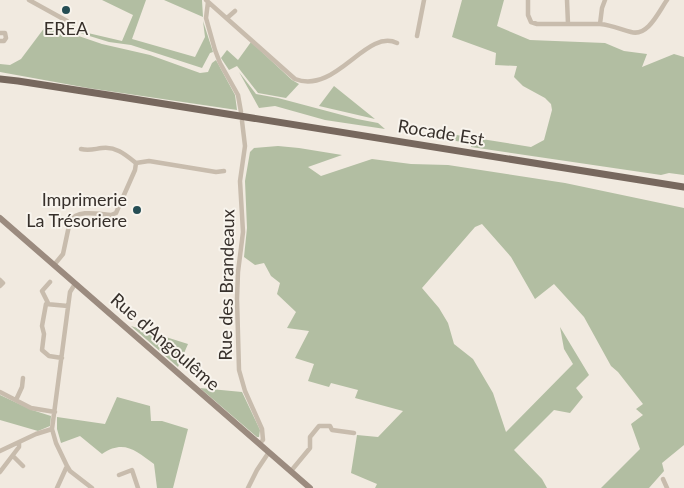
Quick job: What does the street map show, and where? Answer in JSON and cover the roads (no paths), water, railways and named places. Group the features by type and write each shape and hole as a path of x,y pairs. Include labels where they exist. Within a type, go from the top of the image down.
{"main road":[{"name":"Rocade Est","path":"0,80 122,101 194,109 684,187"}],"street":[{"path":"29,0 67,21"},
{"path":"417,36 424,0"},
{"path":"528,0 528,15 531,22 537,24 600,24 619,27 632,32 641,32 647,28 667,0"},
{"path":"568,0 568,24"},
{"path":"600,24 605,0"},
{"path":"207,1 294,79 304,82 327,78 378,42 393,41 398,43"},
{"path":"207,1 206,18 215,50 220,63 238,94 241,112"},
{"path":"227,18 235,11"},
{"path":"0,33 5,33 6,38 4,41 0,41"},
{"name":"Rue des Brandeaux","path":"242,120 245,146 240,181 243,232 237,299 240,370 245,391 262,429 264,440 260,444"},
{"path":"81,149 88,151 109,148 117,150 136,163 149,161 208,171 224,171"},
{"path":"54,266 63,254 70,221 73,216 78,214 111,215 116,213 135,170 136,163"},
{"name":"Rue d'Angoulême","path":"0,218 310,488"},
{"path":"0,280 3,283 0,286"},
{"path":"48,303 42,290 50,282"},
{"path":"74,284 70,292 52,429 56,443 70,471 92,488"},
{"path":"48,303 68,306"},
{"path":"48,303 45,306 42,326 44,334 42,348 49,356 62,358"},
{"path":"16,400 22,387 23,378"},
{"path":"0,392 34,409 55,412"},
{"path":"291,471 310,448 310,437 319,426 330,426 332,430 354,433"},
{"path":"0,451 36,434 52,429"},
{"path":"0,472 19,448 19,443"},
{"path":"248,488 269,452"},
{"path":"13,456 24,466"},
{"path":"57,488 67,466"},
{"path":"119,474 132,470 138,488"},
{"path":"663,480 667,488"}],"place":[{"name":"EREA","path":"66,10"},
{"name":"Imprimerie La Trésoriere","path":"137,210"}]}
